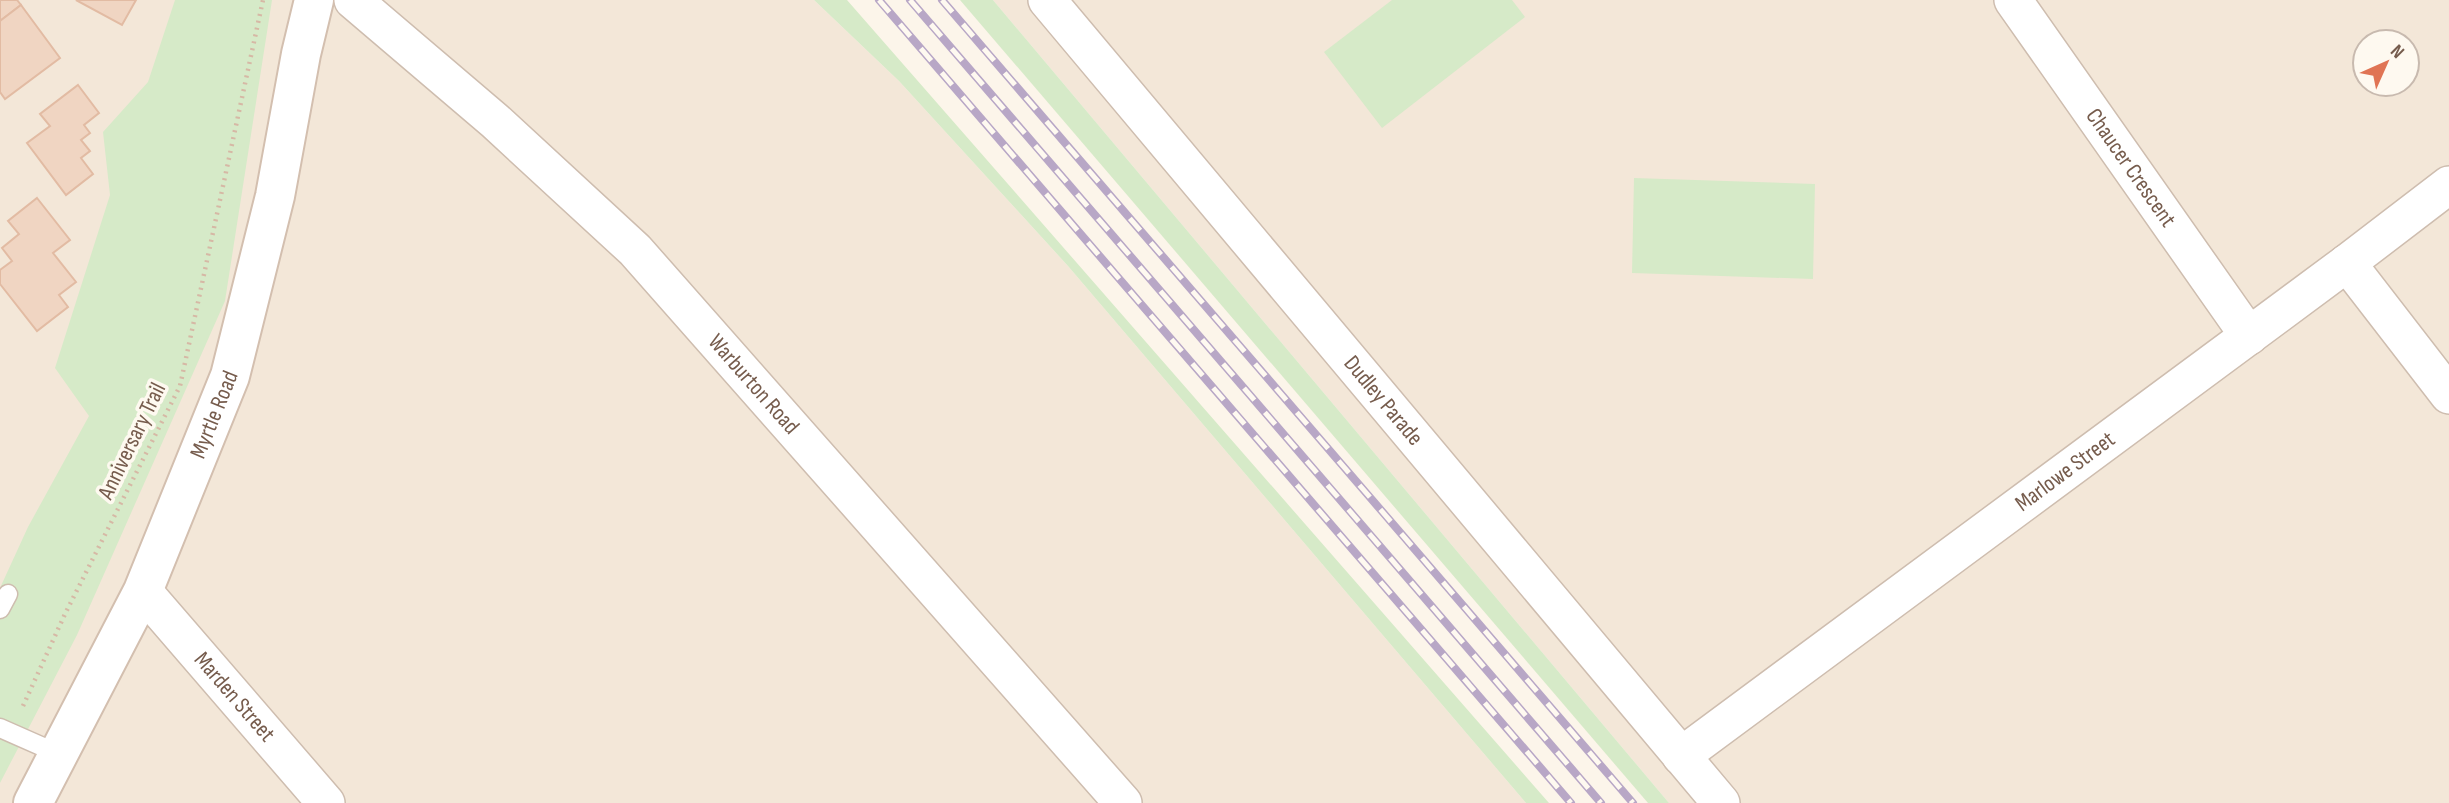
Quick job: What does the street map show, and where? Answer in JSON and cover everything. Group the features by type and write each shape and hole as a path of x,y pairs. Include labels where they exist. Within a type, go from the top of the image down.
{"street":[{"name":"Myrtle Road","path":"33,803 143,591 230,376 275,196 300,54 314,0"},
{"name":"Warburton Road","path":"353,0 495,121 635,250 1123,803"},
{"name":"Dudley Parade","path":"1047,0 1721,803"},
{"name":"Chaucer Crescent","path":"2014,0 2249,336"},
{"name":"Marlowe Street","path":"1681,757 2347,264 2449,184"},
{"path":"2347,264 2449,395"},
{"name":"Marden Street","path":"143,591 326,803"}],"lane":[{"path":"6,730 59,754"}],"path":[{"name":"Anniversary Trail","path":"6,730 180,386 263,0"}],"shaded area":[{"path":"0,0 814,0 899,81 1068,266 1526,803 0,803"},
{"path":"993,0 2449,0 2449,803 1669,803"}],"green space":[{"path":"175,0 272,0 225,301 77,635 0,783 0,588 28,527 89,416 55,368 110,195 103,132 148,82"},
{"path":"814,0 847,0 1549,803 1526,803 1068,266 899,81"},
{"path":"960,0 993,0 1669,803 1648,803"},
{"path":"1392,0 1512,0 1525,17 1382,128 1324,52"},
{"path":"1634,178 1815,184 1813,279 1632,273"}],"building":[{"path":"0,0 17,0 21,5 0,21"},
{"path":"76,0 136,0 122,25"},
{"path":"21,5 60,58 5,99 0,92 0,21"},
{"path":"78,85 99,113 84,125 90,133 81,140 90,151 81,158 93,174 66,195 27,143 50,126 40,114"},
{"path":"37,198 70,240 53,253 76,282 59,295 68,307 37,331 0,284 0,270 12,261 2,248 19,234 8,221"}],"railway":[{"path":"879,0 1571,803"},
{"path":"910,0 1601,803"},
{"path":"942,0 1633,803"}]}
